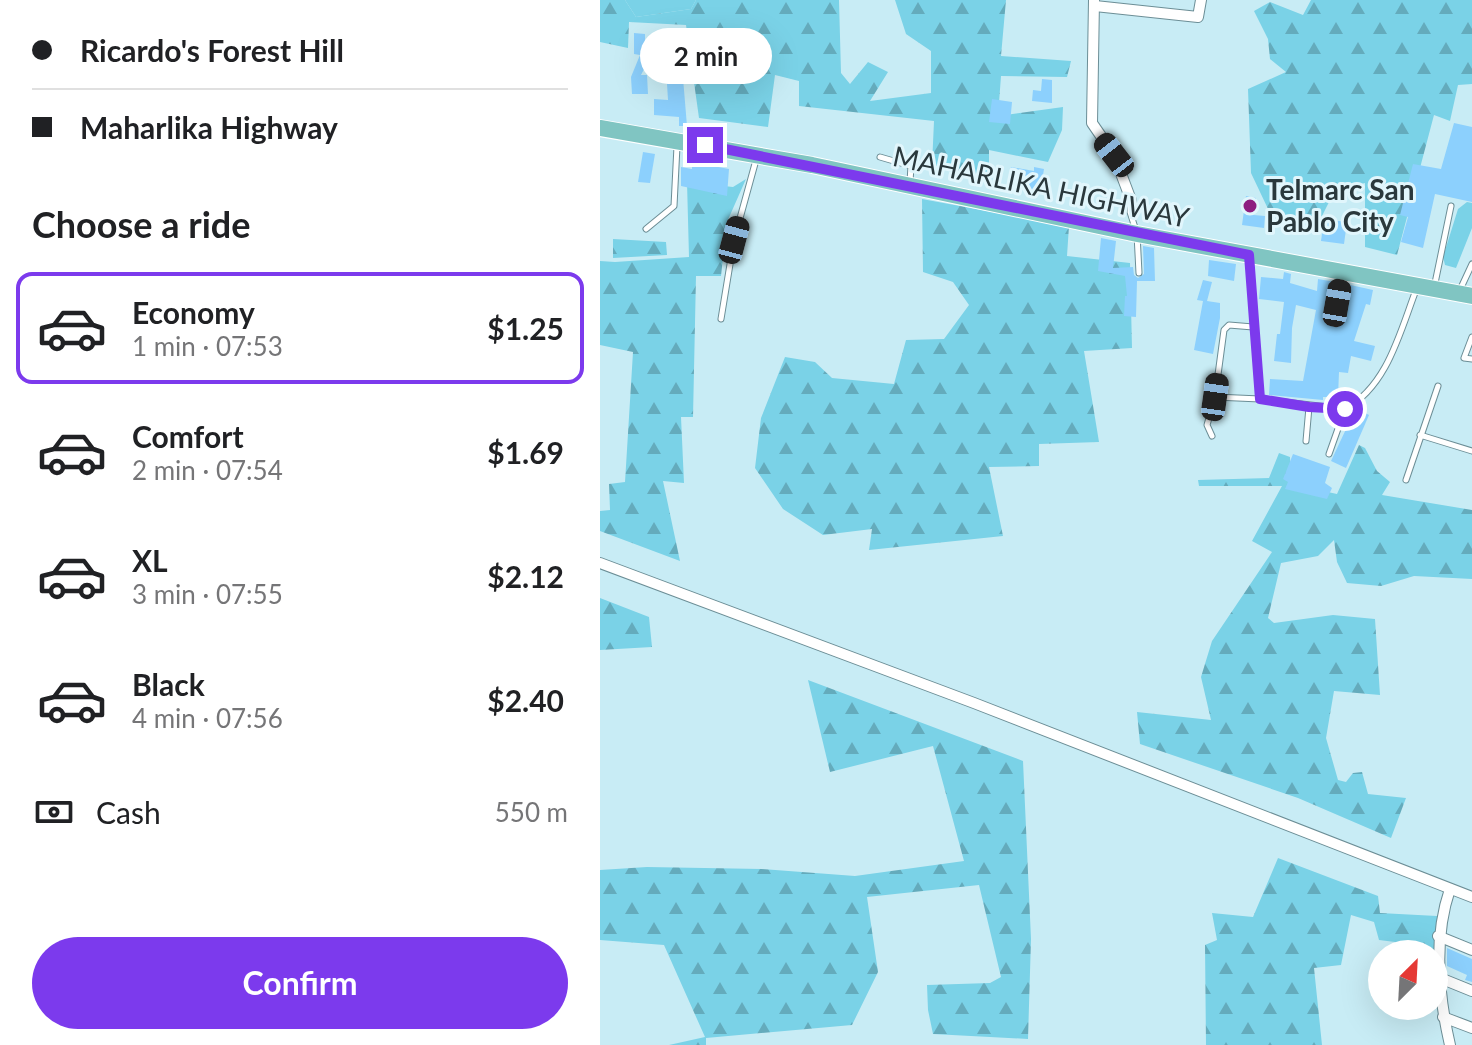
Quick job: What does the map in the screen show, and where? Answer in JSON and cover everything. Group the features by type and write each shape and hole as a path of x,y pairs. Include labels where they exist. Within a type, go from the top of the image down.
{"main road":[{"name":"MAHARLIKA HIGHWAY","path":"600,128 757,155 1137,234 1465,294"}],"street":[{"path":"1131,200 1114,155 1092,123 1096,2 1198,17 1201,0"},
{"path":"600,563 988,708 1472,897"},
{"path":"1438,940 1441,915 1450,889"},
{"path":"1438,936 1472,950"},
{"path":"1448,981 1472,991"},
{"path":"1448,1019 1472,1028"},
{"path":"1444,1020 1450,1045"}],"lane":[{"path":"646,229 674,206 677,141"},
{"path":"721,319 734,240 757,155"},
{"path":"880,157 911,166 909,187"},
{"path":"1131,200 1139,273"},
{"path":"1215,397 1345,409 1357,402 1379,377 1426,287 1451,206"},
{"path":"1249,255 1260,399"},
{"path":"1465,294 1472,264"},
{"path":"1337,303 1343,272"},
{"path":"1212,436 1207,425 1215,397 1226,327 1253,327"},
{"path":"1472,337 1464,358 1472,359"},
{"path":"1406,480 1438,386"},
{"path":"1306,441 1309,407"},
{"path":"1329,454 1345,409"},
{"path":"1420,435 1472,451"}],"green space":[{"path":"600,0 625,0 636,17 691,9 696,0 839,0 841,73 850,84 868,62 888,72 870,101 931,93 931,51 906,34 895,0 1006,0 1001,56 1071,61 1067,77 1001,76 998,116 1063,107 1062,130 1048,162 989,150 989,179 932,165 934,121 799,106 799,81 775,75 768,127 699,118 686,25 629,22 628,48 600,42"},
{"path":"625,0 696,0 691,9 636,17"},
{"path":"1311,0 1472,0 1472,84 1458,85 1450,121 1434,115 1397,255 1365,247 1365,183 1335,190 1315,230 1301,231 1269,211 1251,173 1248,89 1286,72 1270,59 1268,39 1254,11 1270,2 1303,15"},
{"path":"746,179 727,222 721,276 696,276 693,417 681,417 684,483 663,481 680,561 600,531 600,511 610,510 609,484 625,482 633,352 600,345 600,261 689,257 687,182 733,187"},
{"path":"922,199 1069,226 1067,256 1130,263 1132,348 1084,351 1099,442 1039,444 1039,466 989,467 1003,536 869,550 872,529 823,535 783,509 755,468 761,418 785,357 815,362 832,378 894,384 906,340 944,339 969,305 953,282 923,272"},
{"path":"1467,202 1472,203 1472,228 1456,268 1445,265 1443,257 1458,209"},
{"path":"613,239 666,242 667,255 613,258"},
{"path":"1359,445 1365,448 1377,471 1390,482 1382,495 1472,510 1472,579 1414,576 1381,586 1347,583 1337,562 1334,540 1318,556 1281,563 1268,618 1274,623 1333,615 1375,619 1380,695 1334,691 1326,738 1338,780 1346,782 1353,773 1362,772 1368,794 1406,798 1391,838 1298,798 1140,744 1137,712 1211,720 1201,677 1212,641 1272,552 1252,541 1282,486 1199,486 1198,480 1269,478 1279,453 1290,457 1291,484 1337,494"},
{"path":"600,598 649,617 652,647 600,650"},
{"path":"808,680 1023,761 1031,939 1028,1039 933,1034 927,985 990,983 1001,977 979,885 867,897 878,972 852,1025 706,1038 706,1045 669,1045 705,1037 664,945 600,940 600,870 647,867 762,869 855,876 964,861 933,746 830,772"},
{"path":"1278,858 1378,896 1380,913 1437,916 1438,940 1379,940 1374,922 1351,915 1341,965 1314,968 1322,1045 1206,1045 1205,945 1217,940 1212,913 1253,917"}],"building":[{"path":"634,33 645,34 645,45 649,46 648,61 641,75 647,75 648,94 632,94 631,77 640,55 634,54"},
{"path":"672,33 676,66 682,66 687,126 679,126 679,117 654,115 654,99 668,100 664,34"},
{"path":"1042,79 1052,80 1052,103 1032,101 1033,90 1041,91"},
{"path":"992,99 1012,102 1010,124 989,122"},
{"path":"1454,123 1472,127 1472,202 1435,194 1423,248 1401,242 1408,217 1400,215 1413,164 1441,169"},
{"path":"643,152 655,154 650,183 638,182"},
{"path":"692,162 729,169 727,196 681,186 681,167 692,169"},
{"path":"1011,167 1034,171 1034,167 1044,169 1040,193 1008,183"},
{"name":"Telmarc San Pablo City","path":"1246,196 1256,198 1254,215 1265,216 1264,228 1242,225"},
{"path":"1324,219 1347,222 1344,244 1321,241"},
{"path":"1101,238 1116,241 1113,268 1133,267 1134,275 1138,278 1144,274 1143,246 1154,248 1155,281 1137,281 1136,317 1124,316 1127,296 1125,276 1098,271"},
{"path":"1209,260 1236,264 1234,281 1208,276"},
{"path":"1284,272 1291,274 1290,283 1317,291 1318,279 1336,282 1332,303 1335,308 1342,305 1346,284 1373,290 1370,305 1366,304 1354,341 1375,346 1371,361 1351,356 1348,373 1339,372 1338,397 1323,397 1323,400 1269,395 1270,379 1303,381 1316,310 1296,305 1291,363 1274,361 1284,302 1259,299 1261,277 1283,279"},
{"path":"1203,280 1212,282 1207,301 1220,303 1213,354 1194,350 1203,301 1197,300"},
{"path":"1356,408 1369,415 1346,468 1331,461"},
{"path":"1293,454 1330,467 1325,483 1332,488 1327,499 1285,489 1288,482 1283,479"},
{"path":"1448,948 1472,959 1472,982 1465,980 1467,975 1448,966"}],"place":[{"name":"Telmarc San Pablo City","path":"1250,206"}],"route":[{"path":"705,145 1249,255 1260,399 1345,409"}]}
